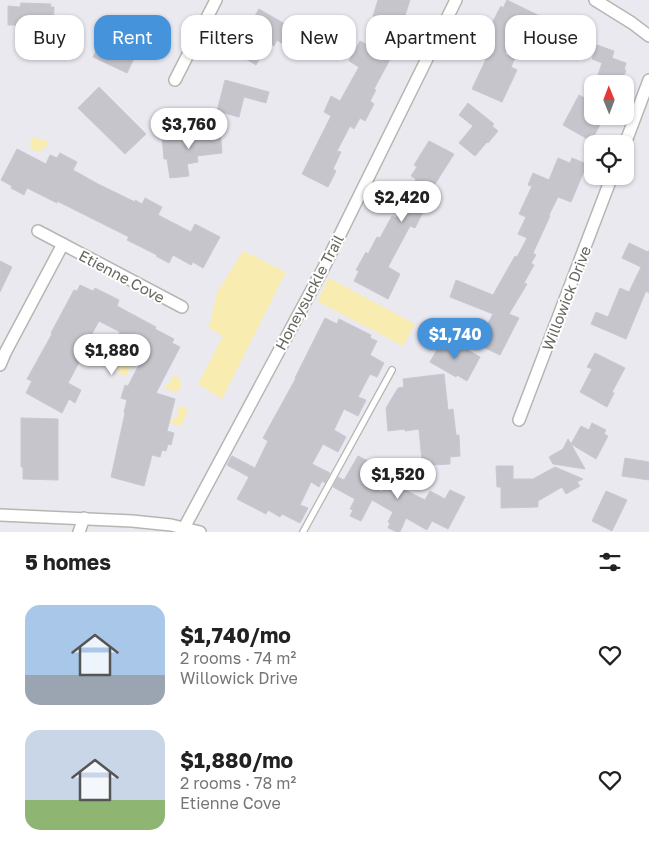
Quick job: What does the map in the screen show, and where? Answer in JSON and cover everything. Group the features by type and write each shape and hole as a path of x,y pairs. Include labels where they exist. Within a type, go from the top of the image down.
{"street":[{"path":"175,80 216,0"},
{"name":"Honeysuckle Trail","path":"184,528 324,267 456,0"},
{"path":"595,0 649,36"},
{"path":"628,135 649,80"},
{"name":"Willowick Drive","path":"520,420 609,185"},
{"name":"Etienne Cove","path":"38,231 182,307"},
{"name":"Etienne Cove","path":"0,365 63,244"},
{"path":"0,515 132,521 171,525 200,532"},
{"path":"79,532 84,518"}],"lane":[{"path":"303,532 392,370"}],"shaded area":[{"path":"34,137 47,141 48,144 38,152 30,148 31,138"},
{"path":"243,251 286,272 222,399 198,384 223,336 209,328 217,292"},
{"path":"329,278 415,324 403,346 317,301"},
{"path":"126,355 134,359 126,376 117,372"},
{"path":"174,375 180,379 181,385 178,392 165,389 167,383 169,384"},
{"path":"179,406 188,408 182,426 170,423 171,418 176,419"}],"building":[{"path":"378,0 410,0 405,15 373,15"},
{"path":"507,0 538,15 505,15 505,60 514,60 511,67 517,70 502,102 472,89 486,60 495,60 495,17 501,6 503,8"},
{"path":"21,3 51,4 50,7 54,7 54,15 15,15 15,25 8,25 8,6 20,7"},
{"path":"259,9 269,15 256,15"},
{"path":"272,17 282,22 282,43 277,40 274,46 272,44"},
{"path":"360,41 366,44 366,60 390,60 374,89 376,90 370,101 374,104 365,121 360,118 354,129 350,126 337,151 341,152 333,169 336,171 328,187 302,174 331,116 324,112 331,96 340,101 359,67 349,61 356,60 356,48"},
{"path":"597,45 614,51 612,58 626,63 624,75 598,75 602,63 594,60"},
{"path":"99,60 133,60 127,73"},
{"path":"248,60 259,60 256,65"},
{"path":"225,80 269,92 266,103 244,97 239,117 217,111"},
{"path":"99,87 146,134 125,154 78,108"},
{"path":"579,95 584,98 584,125 600,125 594,135 584,135 584,137 563,125"},
{"path":"468,103 494,124 492,126 498,131 475,156 459,143 473,126 459,115"},
{"path":"220,129 222,153 197,156 198,162 187,164 189,176 170,178 167,159 164,159 162,136"},
{"path":"429,141 454,154 425,200 428,202 415,228 410,226 388,267 400,274 388,299 354,281 359,271 356,270 366,252 368,254 377,237 380,238 392,216 396,218 416,179 411,176 417,167 414,165"},
{"path":"17,149 46,164 50,155 57,158 60,153 77,162 73,170 98,184 135,202 135,200 142,204 145,198 162,207 158,215 191,232 195,224 220,237 203,268 193,262 191,265 173,255 169,263 127,240 129,237 57,201 57,203 27,188 24,195 11,188 12,186 1,180"},
{"path":"558,158 570,163 572,158 584,163 584,171 571,202 558,197 549,215 533,253 536,255 531,263 534,265 524,283 527,284 509,314 519,318 500,355 477,344 493,314 450,297 456,280 493,295 527,238 518,234 526,217 519,214 532,186 528,185 533,173 549,180"},
{"path":"629,243 648,252 649,250 649,293 646,291 626,339 591,324 596,312 608,317 620,288 629,292 641,267 622,258"},
{"path":"0,261 12,267 0,292"},
{"path":"80,285 93,291 95,288 119,300 117,306 156,327 155,329 174,339 172,343 180,347 156,393 175,399 167,431 174,433 171,445 168,444 166,451 162,450 160,457 152,455 144,486 111,477 127,400 121,398 125,385 128,386 141,361 113,346 120,332 99,321 68,383 81,390 75,403 69,399 62,413 26,393 32,381 27,379 74,290 77,291"},
{"path":"325,318 337,324 339,319 371,335 370,338 377,341 370,355 384,363 377,377 370,374 358,397 366,400 358,416 344,409 334,430 346,437 338,452 323,444 312,464 330,473 325,483 322,481 319,487 311,482 300,505 308,508 300,523 282,514 280,517 268,510 266,514 237,499 249,477 227,465 232,456 255,468 268,441 263,438 296,378"},
{"path":"442,341 450,345 452,341 480,357 467,381 430,362"},
{"path":"595,353 625,368 612,392 614,393 607,407 580,392 592,369 587,367"},
{"path":"444,374 448,410 453,409 456,435 459,435 460,456 450,457 450,464 431,465 431,460 422,461 419,429 388,431 386,408 398,388 404,387 403,379"},
{"path":"21,418 58,419 58,480 23,479 23,467 21,467"},
{"path":"592,423 606,430 604,434 608,436 596,459 571,444 581,426 589,430"},
{"path":"568,439 585,469 553,464 549,457 563,449"},
{"path":"358,456 372,463 362,482 382,492 394,470 408,478 403,489 425,500 430,491 445,499 450,490 465,497 448,529 432,521 427,530 406,518 400,532 397,532 388,528 390,523 388,522 393,512 372,500 361,521 350,516 353,510 350,509 355,499 333,487 338,477 344,480"},
{"path":"625,458 649,462 649,480 622,476"},
{"path":"496,466 513,466 513,479 533,479 555,467 583,479 577,482 580,486 566,494 562,487 538,501 538,507 501,508 501,487 497,487"},
{"path":"606,491 627,500 612,531 592,521"}]}
